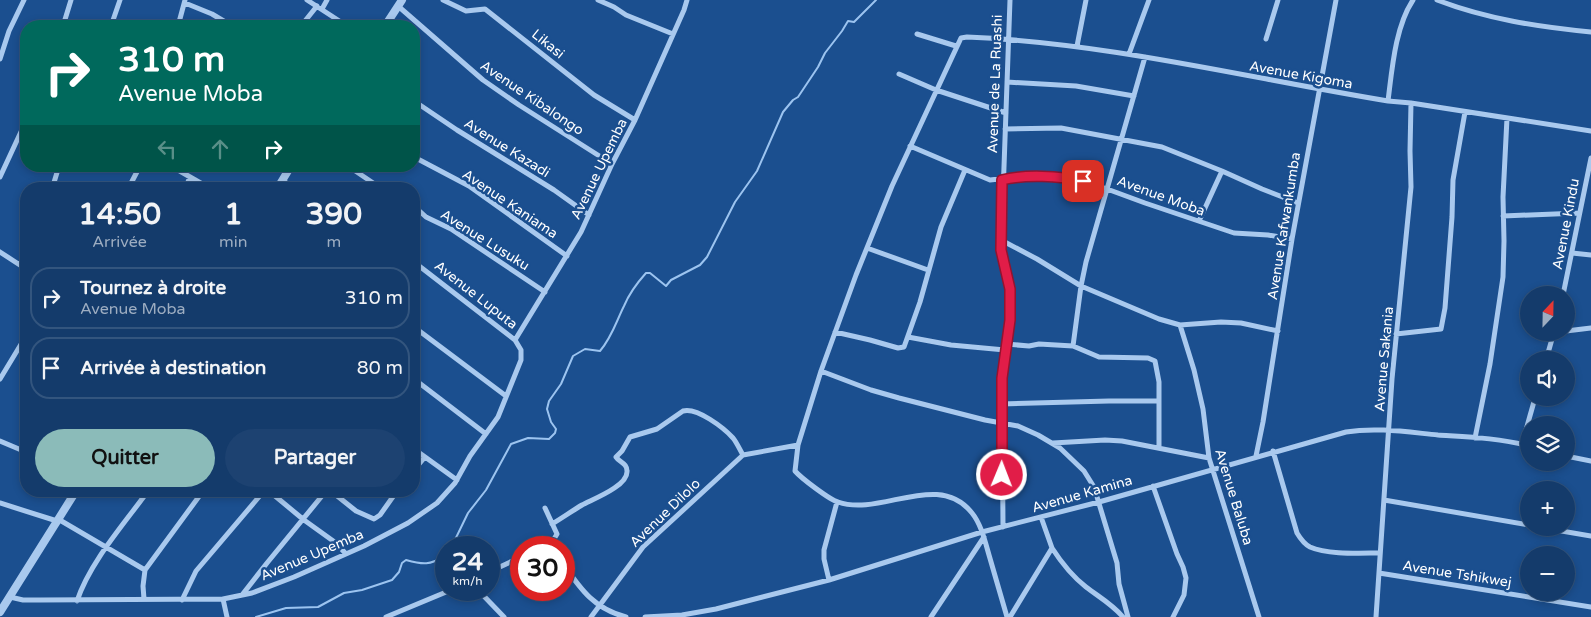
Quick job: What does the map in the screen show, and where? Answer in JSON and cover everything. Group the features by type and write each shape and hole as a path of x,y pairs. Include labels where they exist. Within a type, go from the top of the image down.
{"street":[{"path":"0,59 9,31 24,0"},
{"path":"65,20 71,0"},
{"path":"113,20 120,0"},
{"path":"307,0 339,20"},
{"path":"307,20 327,0"},
{"name":"Likasi","path":"443,0 466,11 485,8 594,95 635,120"},
{"path":"598,0 626,15 673,34"},
{"name":"Avenue Upemba","path":"515,340 567,256 589,215 612,164 635,120 687,0"},
{"name":"Avenue de La Ruashi","path":"1003,527 1001,404 1005,350 1010,320 1010,298 1009,285 1003,266 1001,240 1010,0"},
{"path":"1077,46 1086,0"},
{"path":"1129,54 1149,0"},
{"path":"1266,39 1278,0"},
{"name":"Avenue Kafwankumba","path":"1256,456 1298,203 1336,0"},
{"path":"1388,101 1395,52 1405,14 1413,0"},
{"path":"1436,0 1469,12 1530,25 1591,32"},
{"path":"180,20 185,2 222,20"},
{"path":"389,20 400,3"},
{"name":"Avenue Kibalongo","path":"400,3 418,20"},
{"name":"Avenue Kibalongo","path":"420,22 483,80 518,105 612,164"},
{"path":"916,34 956,46 910,146 867,248 835,332 798,445 795,471 837,502 857,505 926,494 956,499 973,514 983,535 1008,617"},
{"name":"Avenue Kigoma","path":"956,46 959,40 965,37 1008,38 1077,46 1319,90 1591,131"},
{"path":"1073,346 1081,286 1145,57"},
{"path":"899,74 936,90 1006,113"},
{"path":"1008,82 1076,86 1134,96"},
{"name":"Avenue Sakania","path":"1376,617 1392,379 1412,187 1410,151 1411,103"},
{"name":"Avenue Kazadi","path":"420,105 466,136 554,190 589,215"},
{"path":"1396,334 1441,329 1445,308 1453,180 1465,112"},
{"path":"1475,438 1490,364 1503,277 1504,158 1507,118"},
{"path":"1005,129 1061,128 1162,148 1298,203"},
{"path":"0,177 20,134"},
{"name":"Avenue Moba","path":"910,146 990,180 1018,177 1069,178 1107,188 1234,233 1292,240"},
{"name":"Avenue Kindu","path":"1565,286 1591,158"},
{"name":"Avenue Kaniama","path":"420,160 474,190 567,256"},
{"path":"835,332 901,349 904,347 942,228 965,170"},
{"path":"1199,221 1222,171"},
{"path":"180,172 198,182"},
{"path":"285,182 282,180 287,172"},
{"path":"357,172 372,182"},
{"path":"188,182 190,178"},
{"name":"Avenue Lusuku","path":"420,212 426,217 452,229 545,292"},
{"path":"1503,216 1579,213"},
{"path":"1001,240 1081,286 1139,312 1180,324 1228,322 1278,331"},
{"path":"867,248 928,270"},
{"path":"0,252 20,264"},
{"path":"1572,253 1591,255"},
{"name":"Avenue Luputa","path":"420,267 515,340 521,350"},
{"name":"Avenue Baluba","path":"1180,324 1203,409 1209,458 1259,617"},
{"path":"1575,330 1591,328"},
{"path":"420,332 506,396"},
{"path":"908,337 951,345 1005,350"},
{"path":"1006,344 1073,346 1098,357 1148,358 1155,361 1158,375 1159,448"},
{"path":"0,379 20,346"},
{"name":"Avenue Upemba","path":"10,597 23,600 76,601 144,599 223,600 294,577 346,554 408,523 425,512 447,493 502,410 521,360 521,350"},
{"path":"821,371 887,395 1018,426 1052,443 1084,471 1094,487 1117,562 1119,584 1128,617"},
{"path":"420,383 486,434"},
{"path":"1001,404 1159,401"},
{"path":"552,524 615,488 624,480 627,476 627,468 616,457 630,438 657,429 683,411 696,412 724,430 735,440 743,455 798,445"},
{"name":"Avenue Kamina","path":"645,617 682,615 716,609 829,580 983,535 1003,527 1099,502 1273,451 1355,430 1389,430 1520,444"},
{"path":"0,441 20,449"},
{"path":"1052,443 1122,441 1209,458"},
{"path":"1273,451 1297,533 1302,541 1310,547 1319,549 1349,553 1380,553"},
{"path":"420,454 457,480"},
{"name":"Avenue Dilolo","path":"591,617 643,547 743,455"},
{"path":"420,462 424,457"},
{"path":"1575,458 1591,461"},
{"path":"1153,486 1186,578 1184,595 1173,617"},
{"path":"0,612 72,497"},
{"path":"76,601 82,587 107,548 144,497"},
{"path":"144,599 145,570 198,497"},
{"path":"182,600 196,571 259,497"},
{"path":"276,497 336,543 346,554"},
{"path":"242,595 321,497"},
{"path":"338,497 356,511 374,519 380,515 394,497"},
{"path":"1384,500 1520,523"},
{"path":"829,580 824,550 837,502"},
{"path":"0,503 58,520 145,570"},
{"path":"545,508 556,536"},
{"path":"1041,518 1052,548 1073,576 1110,603 1123,617"},
{"path":"1575,533 1591,536"},
{"path":"931,617 983,535"},
{"path":"1008,617 1052,548"},
{"name":"Avenue Tshikwej","path":"1378,573 1591,607"},
{"path":"575,581 584,594 599,605 626,617"},
{"path":"386,617 435,597"},
{"path":"223,600 227,616"},
{"path":"489,601 504,617"}],"waterway":[{"path":"457,536 468,513 486,490 511,444 528,438 549,439 555,433 556,429 551,422 547,409 549,401 561,384 573,356 585,349 600,351 611,335 631,293 646,273 650,273 666,286 671,280 700,265 707,257 735,202 757,171 783,112 798,97 825,53 848,21 854,22 876,0"},
{"path":"256,617 286,608 318,607 344,593 362,590 392,580 399,572 402,563 406,560 417,563 435,561"}],"route":[{"path":"1002,475 1002,378 1003,359 1010,320 1010,289 1003,266 1001,250 1002,180 1018,177 1054,177 1083,181"}]}
